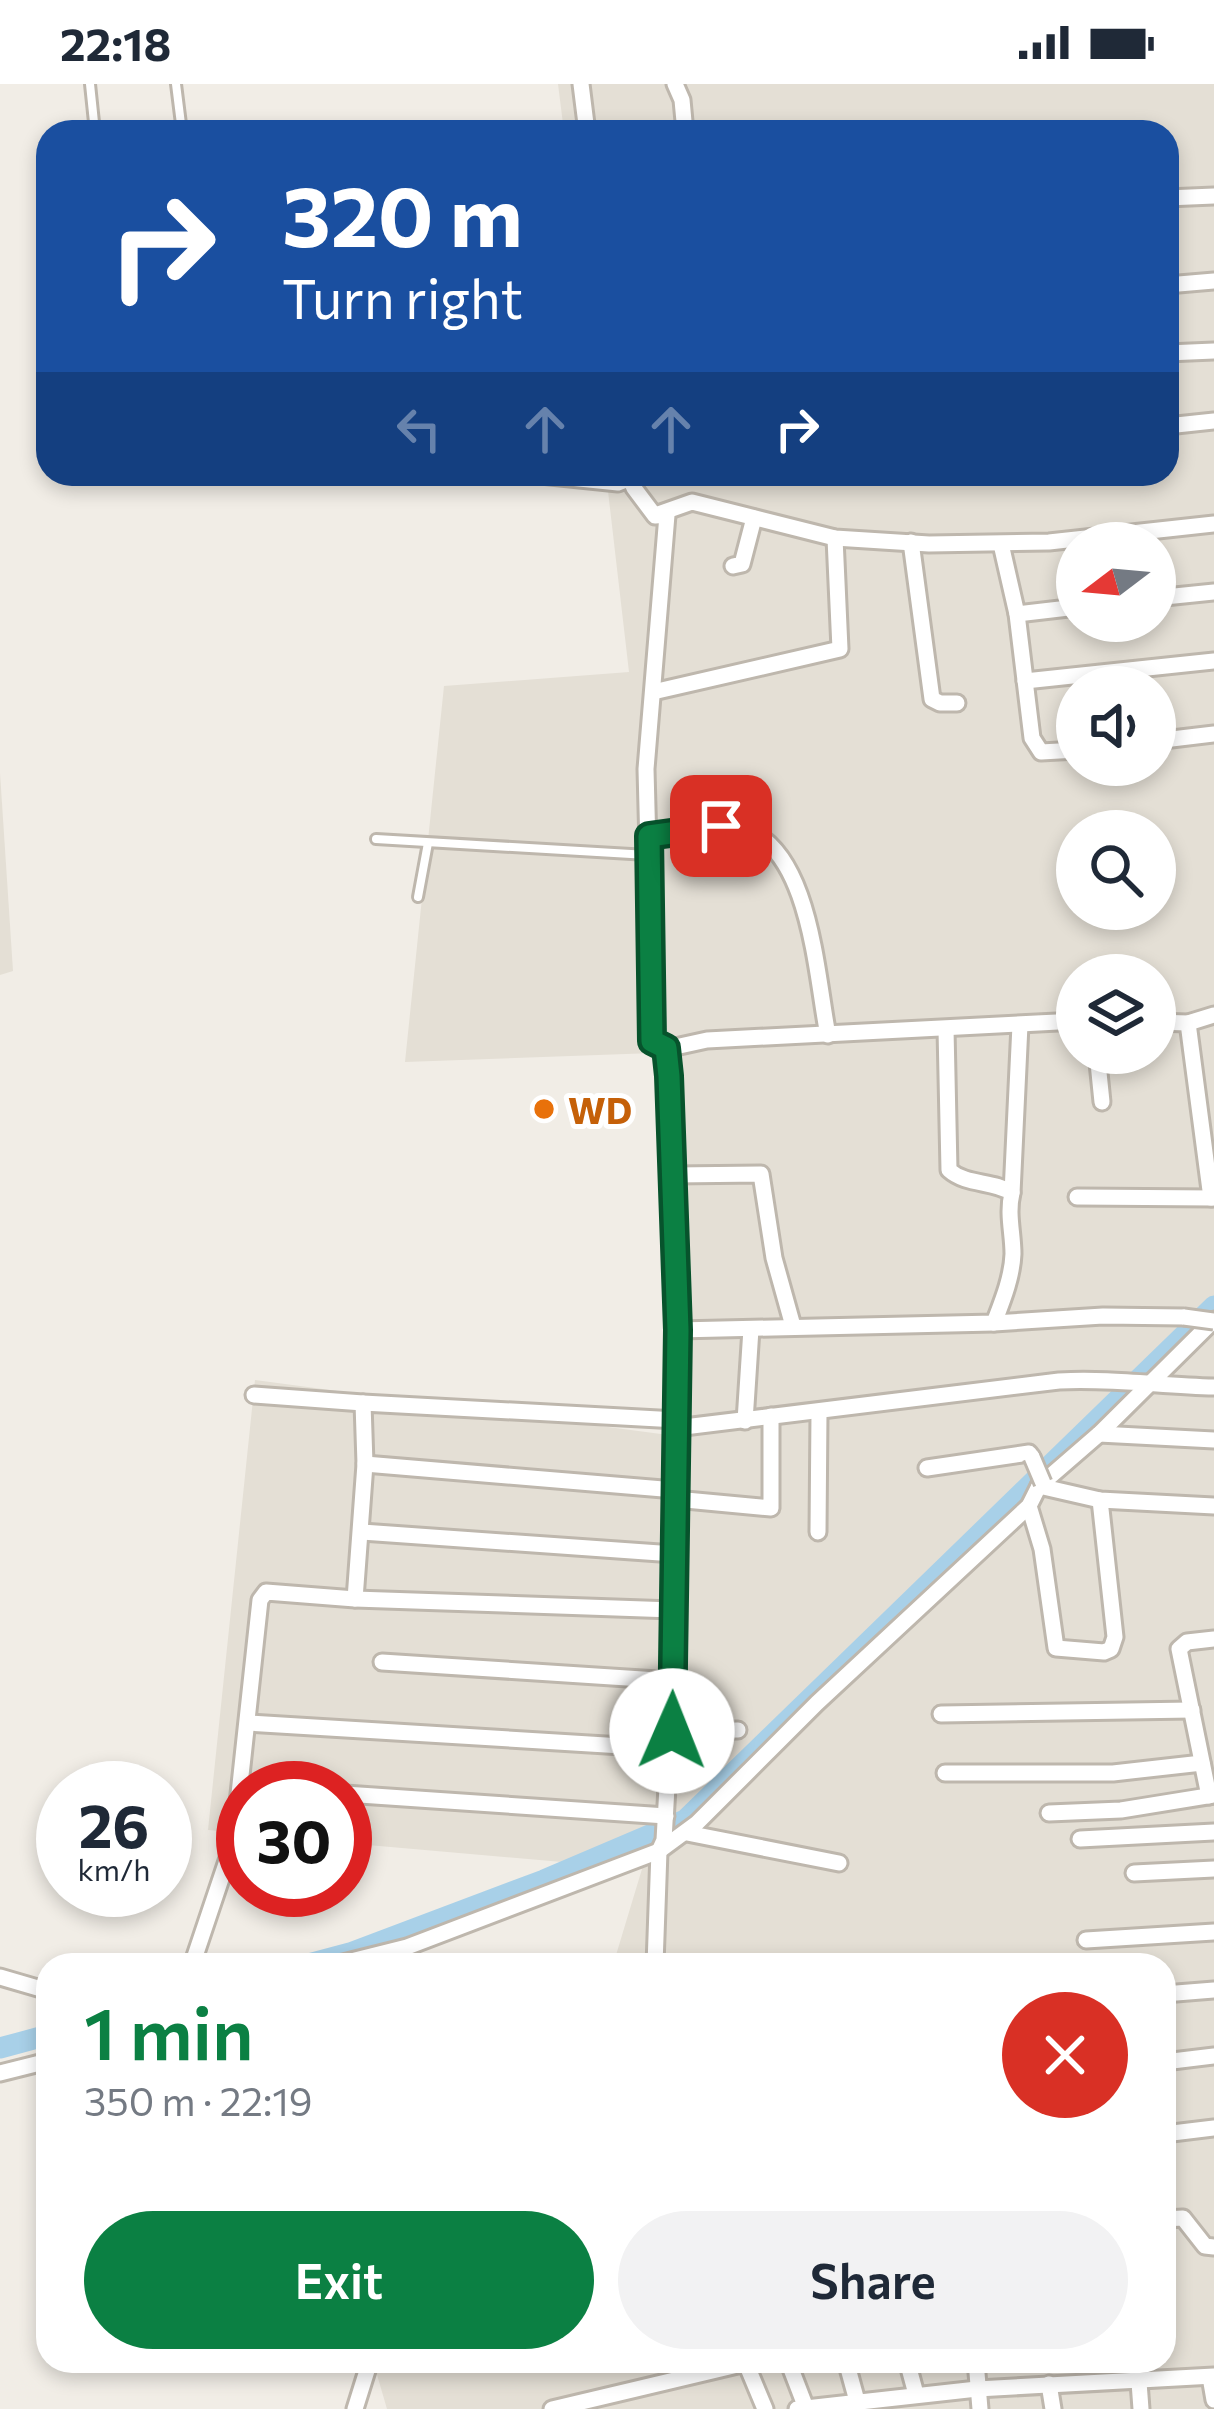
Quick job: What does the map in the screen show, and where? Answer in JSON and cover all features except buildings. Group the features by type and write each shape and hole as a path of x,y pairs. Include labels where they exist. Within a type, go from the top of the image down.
{"street":[{"path":"581,84 586,120"},
{"path":"675,84 684,120"},
{"path":"1179,198 1214,196"},
{"path":"1179,283 1214,281"},
{"path":"1179,352 1214,351"},
{"path":"1179,425 1214,422"},
{"path":"635,486 656,515"},
{"path":"656,515 680,505 835,538 1000,544 1214,524"},
{"path":"656,515 667,515 661,690 646,769 661,1046 674,1175 678,1330 672,1740 656,1953"},
{"path":"733,566 742,564 754,518"},
{"path":"661,690 840,649 835,538"},
{"path":"911,542 932,699 957,703"},
{"path":"1000,544 1017,614 1036,748 1056,753"},
{"path":"1176,596 1214,592"},
{"path":"1017,614 1056,609"},
{"path":"1025,681 1214,661"},
{"path":"1176,739 1214,734"},
{"path":"651,836 721,826 744,829 774,850 800,890 828,1035"},
{"path":"1176,1023 1214,1015"},
{"path":"661,1046 1056,1023"},
{"path":"1077,1197 1213,1198 1189,1023"},
{"path":"994,1324 1013,1255 1009,1216 1021,1024"},
{"path":"946,1029 949,1170 1012,1193"},
{"path":"1099,1074 1102,1102"},
{"path":"674,1175 761,1174 773,1258 793,1326"},
{"path":"678,1330 994,1324 1102,1316 1184,1317 1213,1323"},
{"path":"383,1953 687,1833 817,1703 1029,1506 1041,1484 1213,1323"},
{"path":"745,1421 751,1329"},
{"path":"254,1394 676,1424 745,1421 1112,1378 1146,1385 1214,1387"},
{"path":"355,1599 365,1465 363,1403"},
{"path":"818,1532 819,1413"},
{"path":"365,1465 770,1508 771,1416"},
{"path":"1099,1434 1214,1440"},
{"path":"927,1468 1029,1453 1041,1484"},
{"path":"1041,1484 1100,1500 1214,1506"},
{"path":"1029,1506 1042,1549 1056,1648 1104,1652 1111,1649 1115,1637 1100,1500"},
{"path":"362,1532 674,1554"},
{"path":"244,1761 260,1600 266,1592 673,1610"},
{"path":"1049,1813 1121,1810 1212,1796 1179,1649 1186,1642 1214,1639"},
{"path":"382,1662 674,1681"},
{"path":"941,1714 1192,1710"},
{"path":"248,1723 672,1740 738,1730"},
{"path":"945,1773 1091,1774 1202,1763"},
{"path":"372,1796 666,1818"},
{"path":"1080,1839 1214,1832"},
{"path":"687,1833 839,1863"},
{"path":"1134,1873 1214,1869"},
{"path":"196,1953 216,1894"},
{"path":"1085,1940 1214,1931"},
{"path":"0,1977 36,1988"},
{"path":"1176,1993 1214,1990"},
{"path":"1176,2061 1214,2056"},
{"path":"0,2073 36,2064"},
{"path":"1176,2133 1214,2128"},
{"path":"1176,2218 1183,2218 1205,2246 1214,2248"},
{"path":"355,2409 366,2373"},
{"path":"552,2409 700,2373"},
{"path":"750,2373 765,2409"},
{"path":"793,2373 806,2408"},
{"path":"849,2373 857,2402"},
{"path":"910,2373 916,2394"},
{"path":"976,2373 980,2409"},
{"path":"797,2409 891,2403 916,2394 976,2389 1212,2377 1214,2400"},
{"path":"1139,2382 1141,2409"},
{"path":"1048,2384 1053,2409"}],"lane":[{"path":"89,84 93,120"},
{"path":"176,84 180,120"},
{"path":"376,839 649,855"},
{"path":"418,897 428,843"}],"shaded area":[{"path":"558,84 1214,84 1214,2409 387,2409 376,2373 1176,2373 1176,1953 617,1953 642,1869 372,1845 372,1761 216,1761 216,1831 208,1830 255,1380 676,1436 654,1053 405,1062 444,686 629,672 607,486 1179,486 1179,120 562,120"},
{"path":"0,773 13,971 0,975"}],"waterway":[{"path":"350,1953 544,1880 685,1820 1214,1306"},
{"path":"0,2048 36,2038"}],"place":[{"name":"WD","path":"544,1109"}],"route":[{"path":"672,1731 678,1330 669,1076 666,1048 652,1041 649,836 721,826"}]}
